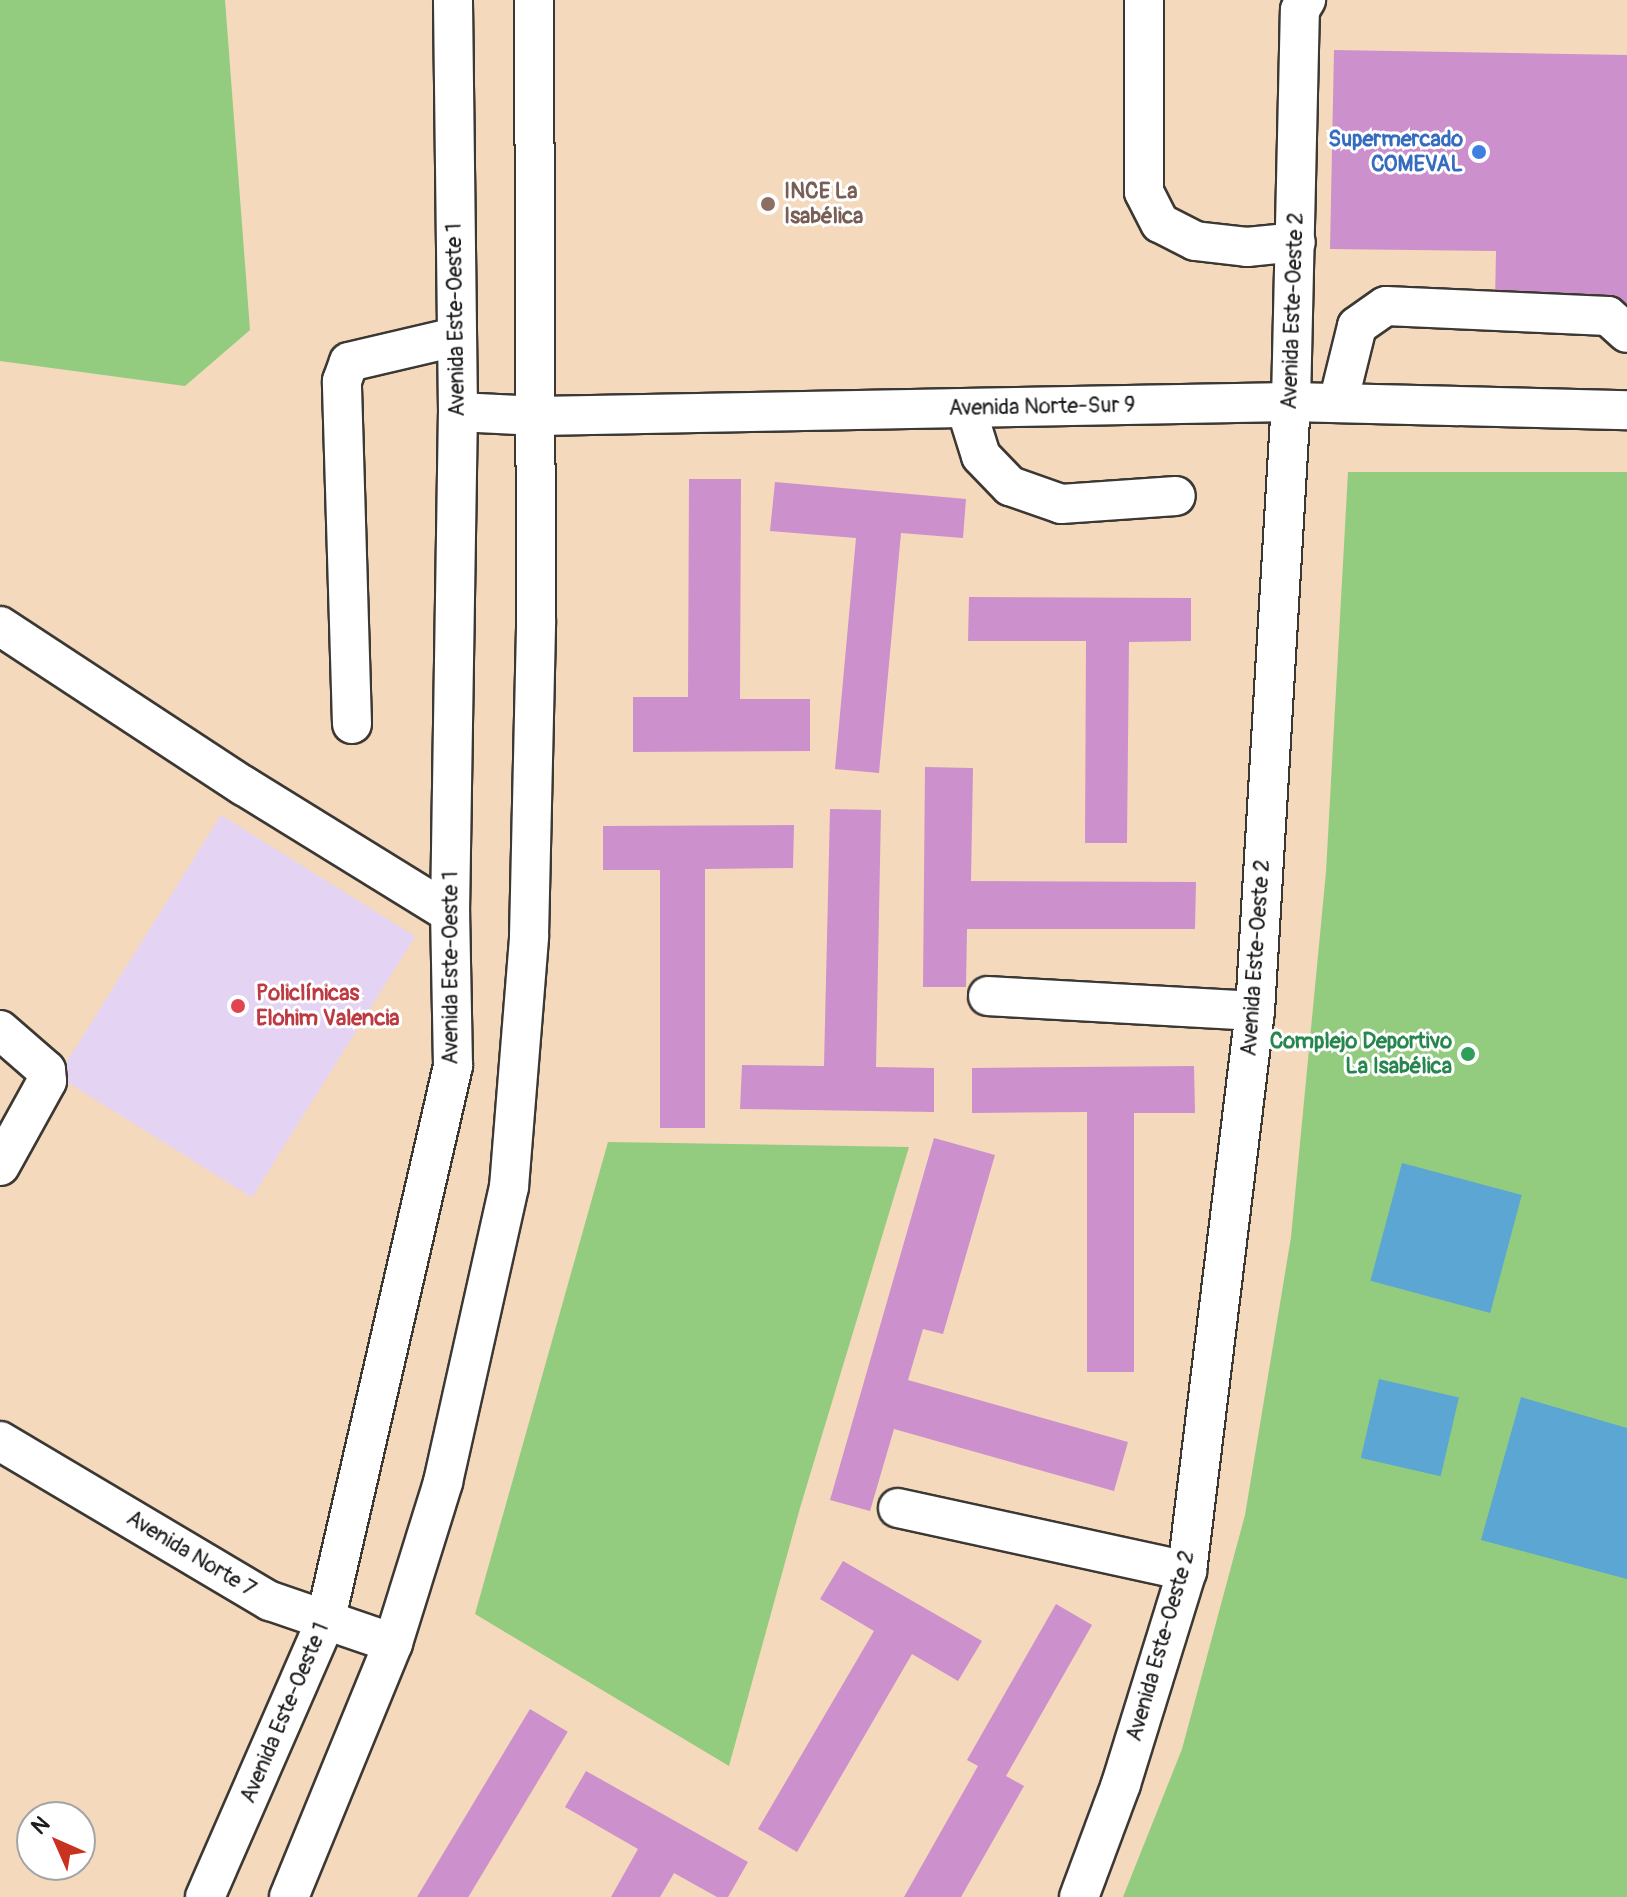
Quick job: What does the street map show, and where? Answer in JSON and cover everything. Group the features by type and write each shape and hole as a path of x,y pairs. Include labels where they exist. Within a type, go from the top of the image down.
{"street":[{"name":"Avenida Este-Oeste 1","path":"205,1897 325,1622 453,1066 450,913 458,412 453,0"},
{"path":"289,1897 393,1643 443,1482 509,1187 529,936 538,416 534,0"},
{"path":"1144,0 1144,192 1160,223 1195,241 1247,247 1296,242"},
{"name":"Avenida Este-Oeste 2","path":"1079,1897 1121,1784 1187,1571 1255,1011 1291,402 1300,10 1306,0"},
{"path":"1338,403 1357,326 1386,306 1608,316 1627,333"},
{"path":"352,724 342,381 349,362 456,337"},
{"name":"Avenida Norte-Sur 9","path":"458,412 538,416 1291,402 1627,410"},
{"path":"966,408 981,456 1010,486 1061,504 1176,496"},
{"path":"0,626 244,786 450,913"},
{"path":"988,996 1255,1011"},
{"path":"0,1030 46,1070 47,1081 0,1166"},
{"name":"Avenida Norte 7","path":"0,1441 270,1601 393,1643"},
{"path":"898,1508 1187,1571"}],"shaded area":[{"name":"Policlínicas Elohim Valencia","path":"221,815 415,936 252,1198 58,1076"}],"green space":[{"path":"0,0 225,0 250,330 185,386 0,361"},
{"name":"Complejo Deportivo La Isabélica","path":"1348,472 1627,472 1627,1897 1123,1897 1182,1749 1245,1515 1291,1237 1326,872"},
{"path":"608,1142 909,1147 800,1508 729,1766 475,1614"}],"water":[{"path":"1402,1163 1522,1195 1490,1313 1370,1281"},
{"path":"1379,1379 1459,1397 1441,1476 1361,1458"},
{"path":"1521,1397 1627,1428 1627,1579 1481,1540"}],"building":[{"name":"Supermercado COMEVAL","path":"1334,50 1627,55 1627,303 1495,301 1496,251 1330,249"},
{"path":"689,479 741,479 740,699 810,699 810,751 633,752 633,697 688,697"},
{"path":"775,482 966,499 963,538 901,533 879,773 835,769 856,538 770,531"},
{"path":"969,597 1191,598 1191,641 1129,642 1127,843 1085,843 1086,641 968,641"},
{"path":"925,767 973,768 971,881 1196,882 1195,929 967,929 966,987 923,987"},
{"path":"830,809 881,810 876,1067 934,1068 934,1112 740,1109 742,1065 824,1066"},
{"path":"794,825 793,868 705,869 705,1128 660,1128 660,870 603,870 603,826"},
{"path":"1194,1066 1195,1113 1134,1113 1134,1372 1087,1372 1087,1112 972,1113 972,1068"},
{"path":"934,1138 995,1155 943,1334 923,1329 908,1380 1128,1442 1114,1491 894,1429 870,1511 830,1500"},
{"path":"843,1561 982,1641 958,1681 912,1654 797,1852 758,1829 874,1631 820,1599"},
{"path":"1056,1604 1092,1625 1006,1776 1024,1786 961,1897 904,1897 978,1766 967,1760"},
{"path":"530,1709 568,1732 468,1897 417,1897"},
{"path":"586,1771 748,1862 728,1897 717,1897 674,1873 660,1897 611,1897 638,1849 565,1807"}],"place":[{"name":"Supermercado COMEVAL","path":"1479,152"},
{"name":"INCE La Isabélica","path":"768,204"},
{"name":"Policlínicas Elohim Valencia","path":"238,1006"},
{"name":"Complejo Deportivo La Isabélica","path":"1468,1054"}]}
